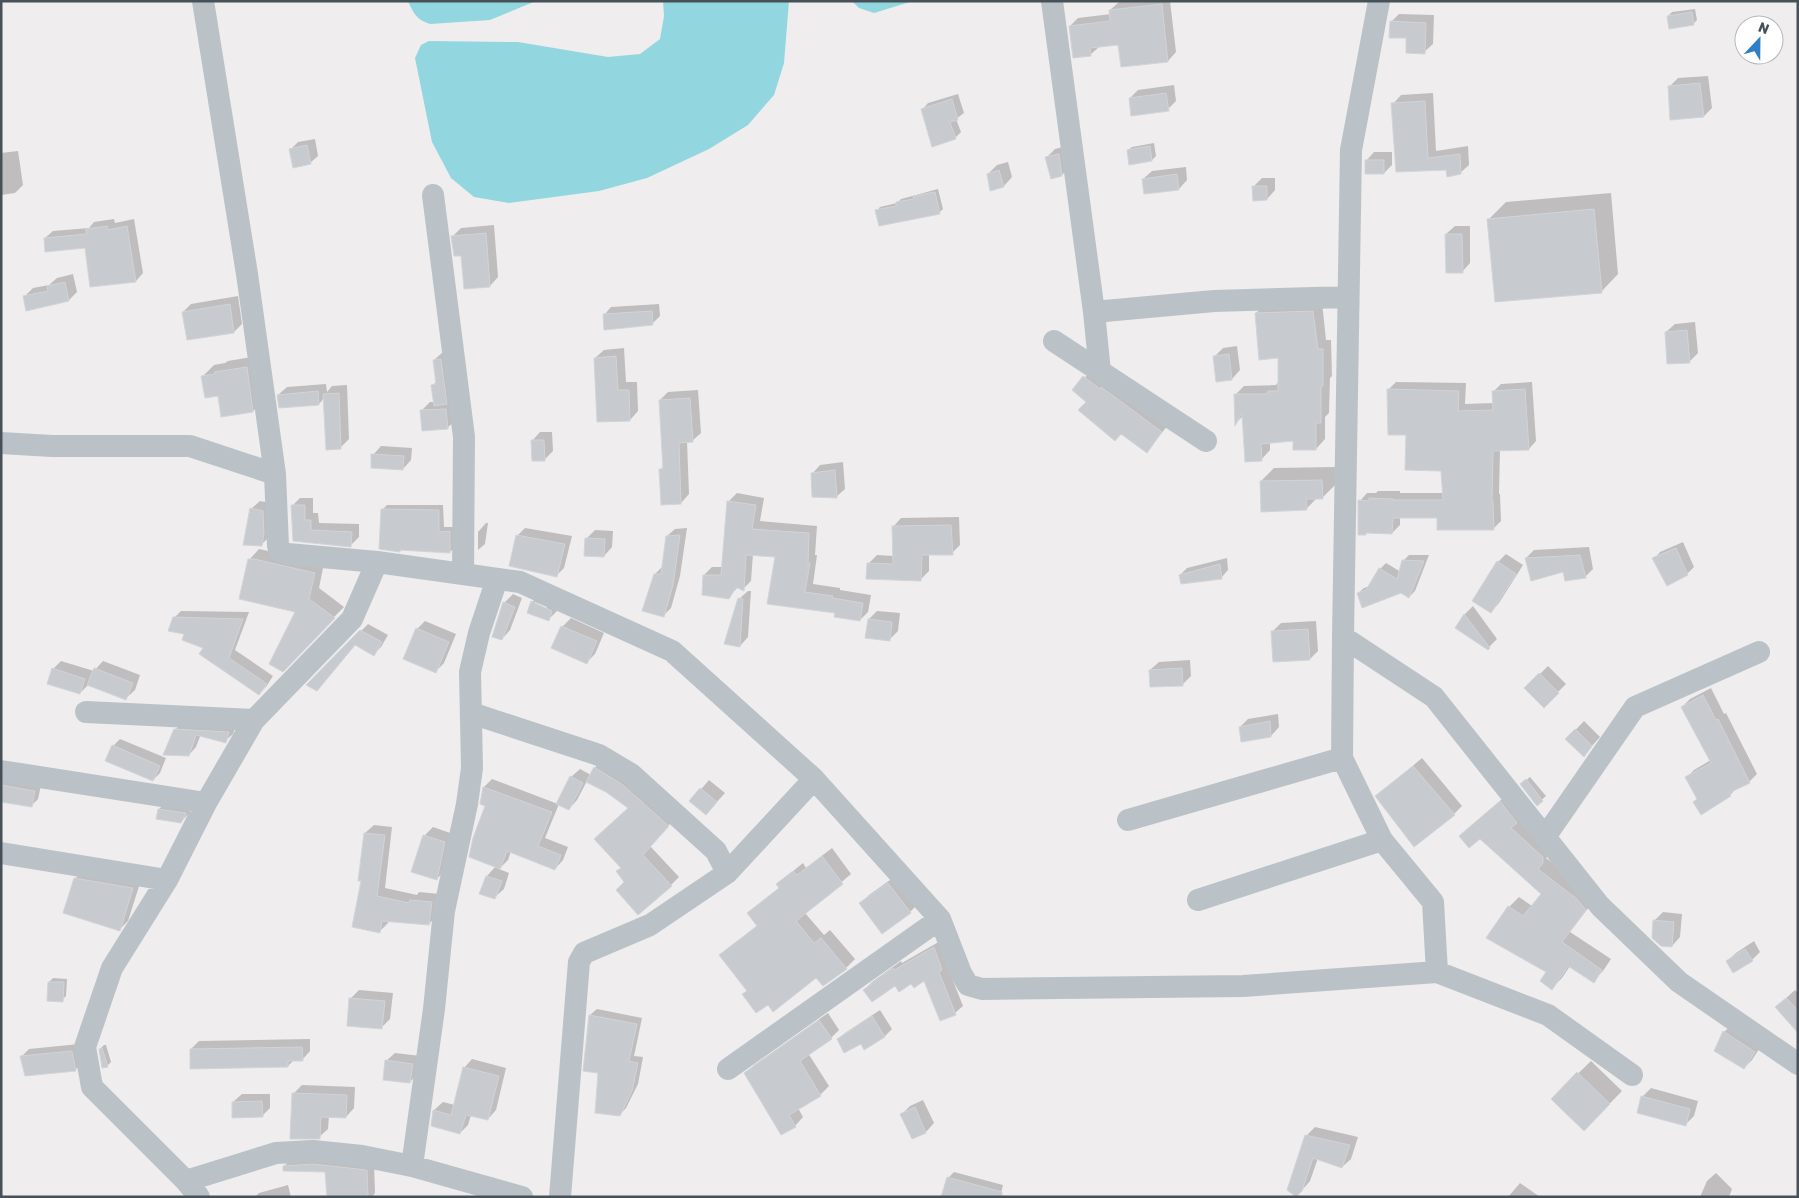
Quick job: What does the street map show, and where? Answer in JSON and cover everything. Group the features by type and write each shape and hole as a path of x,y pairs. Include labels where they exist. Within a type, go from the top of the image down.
{"street":[{"path":"204,1 247,274 275,474 278,546 281,552 377,562 520,582 672,652 814,779 940,919 961,973 968,985 982,989 1243,986 1437,972 1548,1015 1632,1075"},
{"path":"1052,1 1094,312 1100,372"},
{"path":"1379,1 1351,150 1347,297 1342,758 1382,840 1433,902 1437,972"},
{"path":"433,196 464,437 463,574"},
{"path":"1094,312 1214,301 1347,297"},
{"path":"1054,341 1206,441"},
{"path":"1,443 52,446 190,446 275,474"},
{"path":"377,562 352,619 254,720 206,803 167,880 112,968 85,1046 92,1087 192,1189 276,1153 313,1151 362,1156 412,1166 522,1197"},
{"path":"412,1166 434,1009 444,911 467,804 472,768 470,672 478,634 497,579"},
{"path":"1342,637 1434,697 1600,906 1679,982 1798,1064"},
{"path":"1545,837 1635,707 1759,652"},
{"path":"86,712 254,720"},
{"path":"471,713 599,755 631,774 716,850 728,873"},
{"path":"1128,820 1342,758"},
{"path":"1,771 206,803"},
{"path":"560,1197 579,962 584,953 650,926 728,873 814,779"},
{"path":"1198,900 1382,840"},
{"path":"1,853 167,880"},
{"path":"728,1069 940,919"}],"water":[{"path":"408,1 536,1 490,20 430,24 416,16"},
{"path":"663,1 789,1 784,63 774,95 748,125 709,149 647,178 599,191 509,203 474,197 451,178 432,142 415,58 421,45 429,41 518,42 608,57 640,54 660,39 664,16"},
{"path":"852,1 913,1 874,13 859,8"}],"building":[{"path":"1162,4 1168,62 1121,67 1118,45 1090,48 1091,56 1073,58 1069,26 1110,21 1109,10"},
{"path":"1692,12 1694,25 1669,29 1667,16"},
{"path":"1390,21 1426,23 1425,54 1406,53 1406,38 1389,38"},
{"path":"1700,83 1704,117 1670,120 1668,86"},
{"path":"1166,93 1169,111 1131,116 1129,98"},
{"path":"952,99 958,120 950,122 956,139 932,147 921,109"},
{"path":"1425,101 1428,158 1460,154 1461,174 1447,177 1446,170 1396,172 1391,103"},
{"path":"307,145 311,164 293,168 289,149"},
{"path":"1150,146 1152,161 1129,165 1127,150"},
{"path":"1059,154 1062,176 1051,179 1045,157"},
{"path":"1365,160 1384,160 1384,174 1365,174"},
{"path":"999,170 1004,187 990,191 987,174"},
{"path":"1177,174 1179,190 1144,194 1142,179"},
{"path":"1252,186 1267,186 1267,200 1253,201"},
{"path":"935,192 940,214 879,226 875,210 896,206 896,202 914,199 913,196"},
{"path":"1594,209 1602,293 1495,302 1487,219"},
{"path":"107,226 108,230 127,226 136,282 90,287 85,248 45,252 44,238 86,234 86,229"},
{"path":"486,233 490,287 464,289 461,256 454,256 451,236"},
{"path":"1445,234 1462,234 1463,273 1446,273"},
{"path":"65,282 69,301 26,311 23,296 48,291 47,286"},
{"path":"230,304 234,333 187,340 182,312"},
{"path":"652,311 653,325 604,330 603,314"},
{"path":"1313,311 1318,349 1323,349 1321,423 1316,423 1316,450 1293,450 1293,441 1261,444 1262,461 1245,462 1242,413 1235,426 1234,394 1267,394 1268,391 1278,391 1278,358 1259,360 1255,313"},
{"path":"1687,330 1690,363 1667,364 1665,332"},
{"path":"1229,354 1232,380 1216,382 1213,356"},
{"path":"616,356 618,390 629,390 630,421 597,422 594,358"},
{"path":"441,359 447,404 434,406 431,385 436,384 433,360"},
{"path":"247,367 253,412 221,417 218,396 205,398 201,376"},
{"path":"1083,376 1162,432 1147,453 1121,434 1115,441 1078,410 1086,402 1072,390"},
{"path":"1387,389 1459,391 1458,411 1493,410 1492,391 1525,389 1529,450 1493,451 1492,501 1494,530 1437,530 1437,518 1393,518 1392,534 1366,533 1366,535 1358,535 1358,500 1369,501 1369,498 1443,500 1441,471 1405,470 1406,435 1388,435"},
{"path":"318,391 319,405 279,408 277,395"},
{"path":"339,393 341,449 326,450 323,394"},
{"path":"690,398 693,442 679,443 681,504 661,505 659,469 663,469 659,400"},
{"path":"446,409 448,429 422,431 420,410"},
{"path":"531,440 544,440 545,461 532,461"},
{"path":"371,454 404,456 403,470 371,468"},
{"path":"835,470 837,498 812,497 811,473"},
{"path":"1322,480 1323,499 1306,499 1307,510 1261,512 1260,481"},
{"path":"727,501 756,505 752,529 809,533 808,563 810,563 805,592 863,603 860,621 834,617 835,613 767,604 775,557 746,555 744,591 736,587 729,599 702,595 703,575 721,575"},
{"path":"291,505 305,505 305,520 311,520 311,530 352,532 351,547 293,541"},
{"path":"250,508 263,511 264,533 262,546 243,545"},
{"path":"381,509 439,510 439,532 450,531 450,553 400,550 400,552 379,549"},
{"path":"951,525 953,555 922,555 921,581 866,579 867,563 893,564 892,526"},
{"path":"516,535 565,544 557,577 509,566"},
{"path":"680,535 673,585 664,617 642,611 654,574 661,574 666,536"},
{"path":"585,538 605,539 604,557 584,556"},
{"path":"1676,548 1688,575 1667,586 1652,558"},
{"path":"1580,555 1586,578 1565,581 1563,572 1531,581 1525,558"},
{"path":"248,559 315,573 309,599 335,618 283,672 269,664 295,612 239,599"},
{"path":"1402,560 1424,561 1409,598 1401,593 1362,608 1357,593 1366,590 1379,568 1397,579"},
{"path":"1497,561 1516,574 1491,613 1472,601"},
{"path":"1220,564 1222,579 1181,584 1179,575"},
{"path":"738,598 743,599 740,647 724,644"},
{"path":"531,601 552,611 549,621 527,613"},
{"path":"503,602 515,607 502,640 492,637"},
{"path":"1464,614 1490,648 1488,650 1455,628"},
{"path":"173,617 243,619 229,658 267,684 259,695 199,654 203,648 182,640 184,634 168,631"},
{"path":"868,619 892,622 890,641 865,638"},
{"path":"561,626 597,641 587,664 551,648"},
{"path":"416,628 449,642 436,673 403,659"},
{"path":"1308,629 1310,660 1273,662 1271,631"},
{"path":"360,630 382,642 374,656 355,645 317,691 306,685"},
{"path":"52,668 85,679 80,694 47,684"},
{"path":"94,668 133,683 126,700 87,685"},
{"path":"1182,668 1183,686 1150,687 1149,670"},
{"path":"1539,673 1559,693 1544,708 1524,688"},
{"path":"1703,695 1716,720 1718,719 1750,783 1729,793 1731,796 1701,815 1693,802 1697,799 1685,777 1711,763 1681,707"},
{"path":"1270,721 1271,737 1241,742 1239,727"},
{"path":"174,729 229,732 226,743 196,735 189,756 163,755"},
{"path":"1575,729 1592,746 1584,757 1565,739"},
{"path":"112,745 160,766 153,781 105,761"},
{"path":"1413,766 1455,815 1414,847 1375,796"},
{"path":"594,767 623,785 669,826 643,855 672,886 638,915 616,890 624,882 616,871 621,868 594,839 628,808 606,792 586,782"},
{"path":"570,776 583,783 569,810 556,804"},
{"path":"1526,779 1543,801 1537,806 1520,784"},
{"path":"1,785 35,791 32,807 1,802"},
{"path":"483,787 552,812 538,846 561,855 555,870 507,851 500,869 469,857 473,838 485,806 480,804"},
{"path":"700,788 717,802 706,815 689,801"},
{"path":"1500,801 1517,823 1511,828 1543,857 1543,863 1538,869 1577,899 1586,910 1562,942 1602,970 1594,983 1568,966 1552,990 1540,981 1546,972 1486,938 1508,906 1523,916 1541,894 1480,839 1469,848 1459,836"},
{"path":"158,809 186,813 181,823 156,819"},
{"path":"364,833 385,835 377,896 409,903 410,900 432,902 429,925 382,921 380,933 352,927 361,881 358,881"},
{"path":"423,835 445,842 437,880 411,872"},
{"path":"822,856 843,884 796,921 814,943 821,938 847,969 823,986 816,978 773,1012 768,1005 756,1013 742,994 747,991 719,955 757,926 747,913 779,888 776,884 793,871 797,875"},
{"path":"486,876 502,881 495,899 479,894"},
{"path":"74,878 133,888 120,931 63,913"},
{"path":"888,883 911,913 882,934 859,903"},
{"path":"1653,920 1674,922 1672,947 1661,946 1652,938"},
{"path":"934,947 942,970 939,972 956,1015 940,1021 924,981 914,988 911,984 899,992 895,986 872,1002 863,990 893,968 894,970"},
{"path":"1745,949 1753,961 1733,973 1726,961"},
{"path":"48,982 64,982 63,1002 47,1001"},
{"path":"349,998 385,1001 382,1029 347,1026"},
{"path":"1786,998 1798,1010 1798,1033 1775,1007"},
{"path":"589,1015 637,1024 629,1061 638,1063 632,1091 620,1116 595,1113 598,1073 583,1071"},
{"path":"872,1016 885,1037 864,1050 861,1044 844,1053 837,1039"},
{"path":"819,1020 832,1039 800,1061 821,1096 789,1115 796,1127 781,1135 744,1073"},
{"path":"1723,1031 1755,1052 1744,1069 1714,1051"},
{"path":"302,1047 303,1061 288,1061 288,1067 190,1069 190,1049"},
{"path":"102,1048 108,1067 102,1068 99,1049"},
{"path":"72,1051 76,1071 25,1076 20,1056"},
{"path":"385,1060 413,1064 410,1083 383,1080"},
{"path":"463,1067 499,1076 488,1120 466,1115 460,1134 431,1126 433,1110 451,1115"},
{"path":"1577,1072 1610,1104 1584,1131 1551,1099"},
{"path":"292,1093 347,1095 346,1118 321,1117 320,1139 290,1139"},
{"path":"1641,1096 1690,1109 1686,1126 1637,1113"},
{"path":"262,1101 263,1117 232,1118 232,1102"},
{"path":"915,1107 926,1133 912,1139 900,1114"},
{"path":"1305,1135 1350,1145 1342,1168 1313,1158 1302,1191 1296,1197 1287,1190"},
{"path":"313,1164 367,1170 368,1197 327,1197 325,1172 283,1171 283,1166"},
{"path":"947,1177 1002,1192 1002,1197 941,1197"}]}
